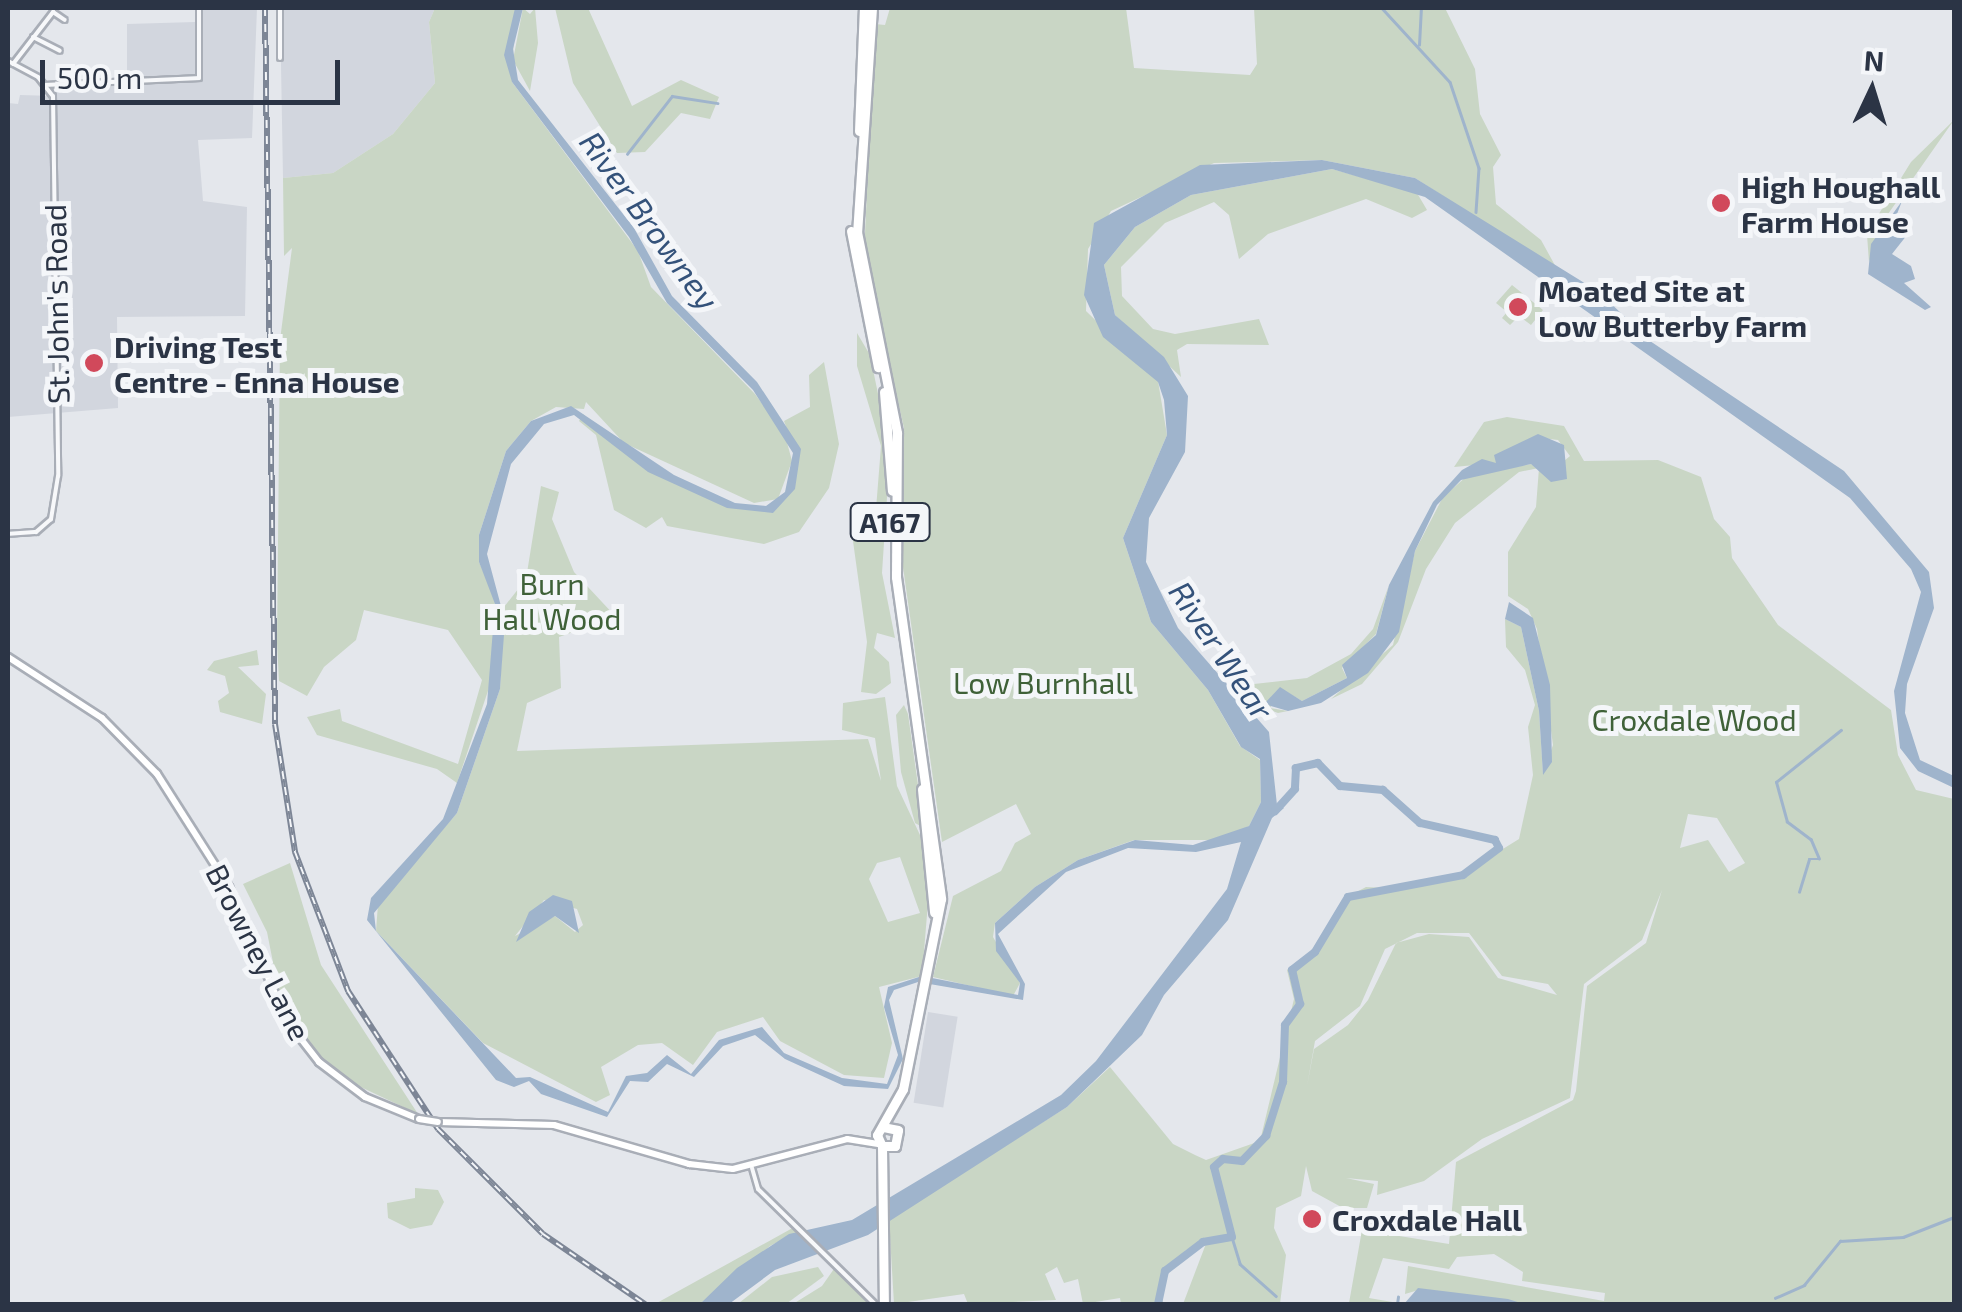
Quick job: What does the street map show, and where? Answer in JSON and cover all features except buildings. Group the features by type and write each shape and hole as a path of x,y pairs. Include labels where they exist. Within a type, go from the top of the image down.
{"highway":[{"name":"A167","path":"868,8 857,232 897,433 896,577 938,853 930,969 894,1110 898,1144"},
{"name":"A167","path":"881,1128 894,1110"},
{"path":"884,1304 886,1173 881,1128 895,1127"},
{"path":"881,1145 898,1144 886,1173"}],"main road":[{"name":"Browney Lane","path":"8,657 102,718 157,774 229,887 282,1011 319,1062 365,1097 420,1119 554,1125 689,1164 752,1168 862,1138 881,1128"},
{"path":"862,1138 881,1145"}],"street":[{"path":"65,20 54,12 10,62 46,85 200,78 199,8"},
{"path":"280,8 280,58"},
{"path":"33,37 60,51"},
{"name":"St. John's Road","path":"8,534 45,527 58,501 52,96 46,85"},
{"path":"752,1168 758,1189 833,1256 875,1304"}],"shaded area":[{"path":"195,8 257,8 252,138 198,140 203,201 247,207 245,316 117,317 118,408 8,417 8,103 18,104 20,95 53,96 58,193 56,85 127,82 127,24 195,22"},
{"path":"280,8 435,8 429,22 435,83 393,134 333,173 283,178"},
{"path":"928,1012 958,1017 943,1108 914,1103"}],"green space":[{"path":"435,8 515,8 512,82 638,251 651,287 755,394 785,435 792,461 778,499 754,503 624,443 586,402 584,409 556,407 531,421 506,451 479,535 479,562 495,598 493,676 457,783 437,769 317,735 307,717 340,709 342,721 458,764 482,680 448,630 364,610 356,640 324,667 307,696 279,681 277,643 280,340 292,248 284,256 283,178 333,173 393,134 435,83 429,22"},
{"path":"523,8 530,14 535,8 538,43 530,91 513,60"},
{"path":"555,8 588,8 632,106 681,80 719,97 710,119 681,113 645,152 617,153 573,83"},
{"name":"Low Burnhall","path":"890,8 1126,8 1134,68 1250,75 1257,64 1254,8 1445,8 1475,69 1480,114 1501,155 1493,167 1496,204 1541,240 1557,269 1415,178 1322,160 1214,163 1111,211 1088,249 1086,311 1158,381 1167,435 1123,538 1151,622 1208,690 1240,746 1260,760 1261,802 1249,826 1223,840 1134,840 1078,860 1035,887 995,923 993,937 1020,983 1013,996 933,977 953,896 1001,871 1015,843 1031,834 1016,804 942,842 903,567 904,428 864,254 875,24 885,25"},
{"path":"1954,120 1881,224 1869,262 1867,235 1880,212 1911,162"},
{"path":"1332,169 1417,193 1427,210 1412,218 1366,199 1268,234 1239,259 1229,215 1214,202 1165,223 1121,267 1122,296 1153,329 1175,334 1259,319 1269,345 1187,344 1177,350 1181,377 1115,315 1104,265 1135,227 1191,195"},
{"path":"1512,285 1543,310 1531,325 1519,316 1510,325 1502,318 1507,312 1496,303"},
{"path":"857,333 870,355 890,452 882,573 895,638 877,633 874,648 889,662 891,683 876,694 861,692 867,642 852,534 876,509 881,446 857,366"},
{"path":"824,362 839,444 829,488 799,532 764,544 667,526 662,517 646,528 614,510 596,435 579,421 583,414 614,445 722,503 765,509 786,497 797,456 784,421 810,407 809,375"},
{"name":"Croxdale Wood","path":"1507,417 1564,426 1584,461 1658,460 1701,477 1714,519 1730,537 1732,558 1778,625 1891,710 1898,755 1916,790 1954,799 1954,1304 1524,1304 1422,1289 1405,1294 1408,1266 1604,1301 1605,1293 1522,1281 1523,1272 1494,1254 1457,1257 1449,1269 1383,1258 1369,1298 1404,1304 1297,1304 1349,1303 1362,1230 1449,1244 1456,1162 1573,1100 1587,986 1646,943 1662,890 1642,940 1584,984 1570,1098 1482,1139 1424,1181 1377,1195 1378,1181 1346,1178 1374,1184 1367,1208 1343,1208 1312,1191 1306,1166 1301,1196 1276,1208 1274,1228 1286,1255 1280,1304 1183,1304 1207,1241 1186,1250 1161,1280 1163,1304 1121,1304 1120,1298 1083,1304 1078,1279 1064,1283 1057,1267 1045,1274 1056,1300 968,1304 964,1294 894,1304 889,1219 1067,1107 1110,1067 1173,1144 1195,1155 1206,1160 1260,1141 1294,999 1287,970 1311,952 1345,898 1366,887 1406,889 1469,870 1519,839 1533,775 1528,727 1535,705 1525,670 1506,647 1505,619 1521,627 1539,711 1543,774 1553,745 1537,629 1528,609 1508,596 1508,552 1536,507 1539,468 1519,472 1455,523 1426,569 1398,642 1362,684 1331,699 1393,645 1415,551 1443,497 1467,476 1531,464 1544,469 1546,476 1570,456 1558,440 1533,437 1496,463 1454,467 1484,422","holes":["1688,814 1717,818 1745,863 1729,872 1708,840 1680,848","1417,933 1469,933 1502,976 1548,984 1557,995 1498,978 1469,937 1429,934 1398,942","1396,944 1368,1000 1348,1025 1314,1049 1307,1086 1315,1041 1360,1006 1385,949"]},
{"name":"Burn Hall Wood","path":"541,486 559,492 552,519 574,572 616,617 559,637 561,688 527,703 517,751 868,739 881,781 875,738 842,730 843,703 885,697 897,786 920,835 929,890 922,976 879,987 892,1043 884,1078 844,1075 780,1041 763,1017 717,1032 693,1065 662,1043 638,1045 601,1067 610,1095 596,1102 483,1043 376,931 378,904 457,813 500,689 504,607 526,579","holes":["900,857 920,913 888,922 869,879 877,863","544,900 577,909 583,925 575,932 555,916 515,936"]},
{"path":"1389,585 1376,634 1342,668 1347,678 1302,701 1280,688 1270,708 1288,711 1278,713 1252,703 1245,685 1307,678 1351,654 1373,629"},
{"path":"257,650 259,665 238,667 266,694 262,724 220,712 218,701 229,693 225,676 207,670 214,661"},
{"path":"904,705 924,828 915,823 901,772 896,715"},
{"path":"290,863 321,965 418,1114 348,1081 315,1054 281,1003 267,932 243,884"},
{"path":"415,1188 438,1190 444,1202 432,1225 410,1229 388,1218 387,1203 415,1198"},
{"path":"798,1225 808,1235 795,1233 770,1246 700,1304 655,1304"},
{"path":"836,1266 869,1304 793,1304 822,1286"},
{"path":"818,1267 824,1276 786,1304 739,1303 772,1277"}],"water":[{"path":"515,8 523,8 513,49 518,80 634,228 672,296 757,382 801,449 795,489 773,513 727,508 648,472 574,415 544,424 511,464 487,554 505,621 500,689 457,813 374,913 376,931 516,1078 530,1077 608,1112 626,1076 647,1073 667,1055 691,1074 719,1040 762,1027 784,1053 842,1078 887,1084 898,1055 884,1007 888,987 922,976 1018,995 1020,983 996,951 995,923 1035,887 1078,860 1135,840 1193,845 1249,826 1261,802 1260,759 1241,747 1208,690 1151,622 1123,538 1167,435 1164,400 1158,382 1103,337 1084,295 1094,223 1200,165 1322,160 1415,178 1599,292 1650,341 1844,471 1929,572 1934,608 1907,684 1905,713 1920,760 1954,776 1954,788 1918,771 1900,748 1894,691 1921,592 1911,569 1850,498 1425,197 1332,169 1191,195 1135,227 1104,265 1115,315 1164,357 1188,396 1185,452 1149,518 1146,562 1178,628 1269,732 1277,805 1284,808 1272,818 1228,920 1164,995 1142,1035 1067,1107 868,1235 775,1270 729,1304 700,1304 737,1268 789,1234 852,1220 1061,1095 1096,1061 1227,889 1241,842 1196,852 1128,848 1066,872 998,934 1025,984 1023,1000 918,982 894,990 889,1000 903,1059 888,1089 844,1086 785,1059 755,1035 723,1046 694,1077 667,1064 648,1082 630,1081 607,1117 541,1094 529,1081 514,1087 496,1080 367,920 371,898 443,819 487,704 495,604 479,562 479,535 506,451 531,421 571,406 674,475 735,503 766,506 785,492 793,453 753,390 667,303 629,237 512,82 504,55"},
{"path":"1902,201 1892,227 1907,235 1892,254 1911,266 1915,279 1904,283 1931,307 1925,310 1868,274 1871,244"},
{"path":"1538,434 1564,445 1567,479 1551,482 1531,464 1461,480 1437,505 1415,551 1399,632 1368,673 1321,703 1288,711 1264,704 1280,687 1302,701 1347,678 1342,665 1376,635 1389,585 1433,502 1462,470 1482,459 1496,463 1494,455"},
{"path":"1509,602 1533,618 1550,685 1552,762 1543,775 1539,711 1521,627 1505,619"},
{"path":"553,895 572,901 579,933 555,916 516,942 529,912"},
{"path":"1418,1288 1508,1299 1524,1304 1404,1304"}],"waterway":[{"path":"1382,8 1450,82 1479,168 1476,212"},
{"path":"1419,45 1421,8"},
{"name":"River Browney","path":"627,154 672,96 717,103"},
{"path":"1799,892 1809,859 1819,859 1811,840 1787,822 1776,782 1841,730"},
{"path":"1158,1304 1165,1271 1203,1242 1232,1237 1214,1167 1223,1159 1242,1161 1266,1136 1283,1082 1285,1025 1300,1004 1292,970 1315,952 1348,897 1463,875 1499,848 1495,840 1420,823 1383,790 1340,786 1318,763 1296,768 1295,789 1275,811"},
{"path":"1775,1298 1804,1285 1840,1241 1903,1237 1954,1217"},
{"path":"1232,1237 1240,1264 1276,1296"},
{"path":"1397,1304 1398,1297"},
{"path":"1681,1304 1692,1304"}],"railway":[{"path":"265,8 275,724 295,852 348,991 438,1129 543,1234 645,1304"}],"place":[{"name":"High Houghall Farm House","path":"1721,203"},
{"name":"Moated Site at Low Butterby Farm","path":"1518,307"},
{"name":"Driving Test Centre - Enna House","path":"94,363"},
{"name":"Croxdale Hall","path":"1312,1219"}],"water label":[{"name":"River Wear","path":"1222,650"}]}
